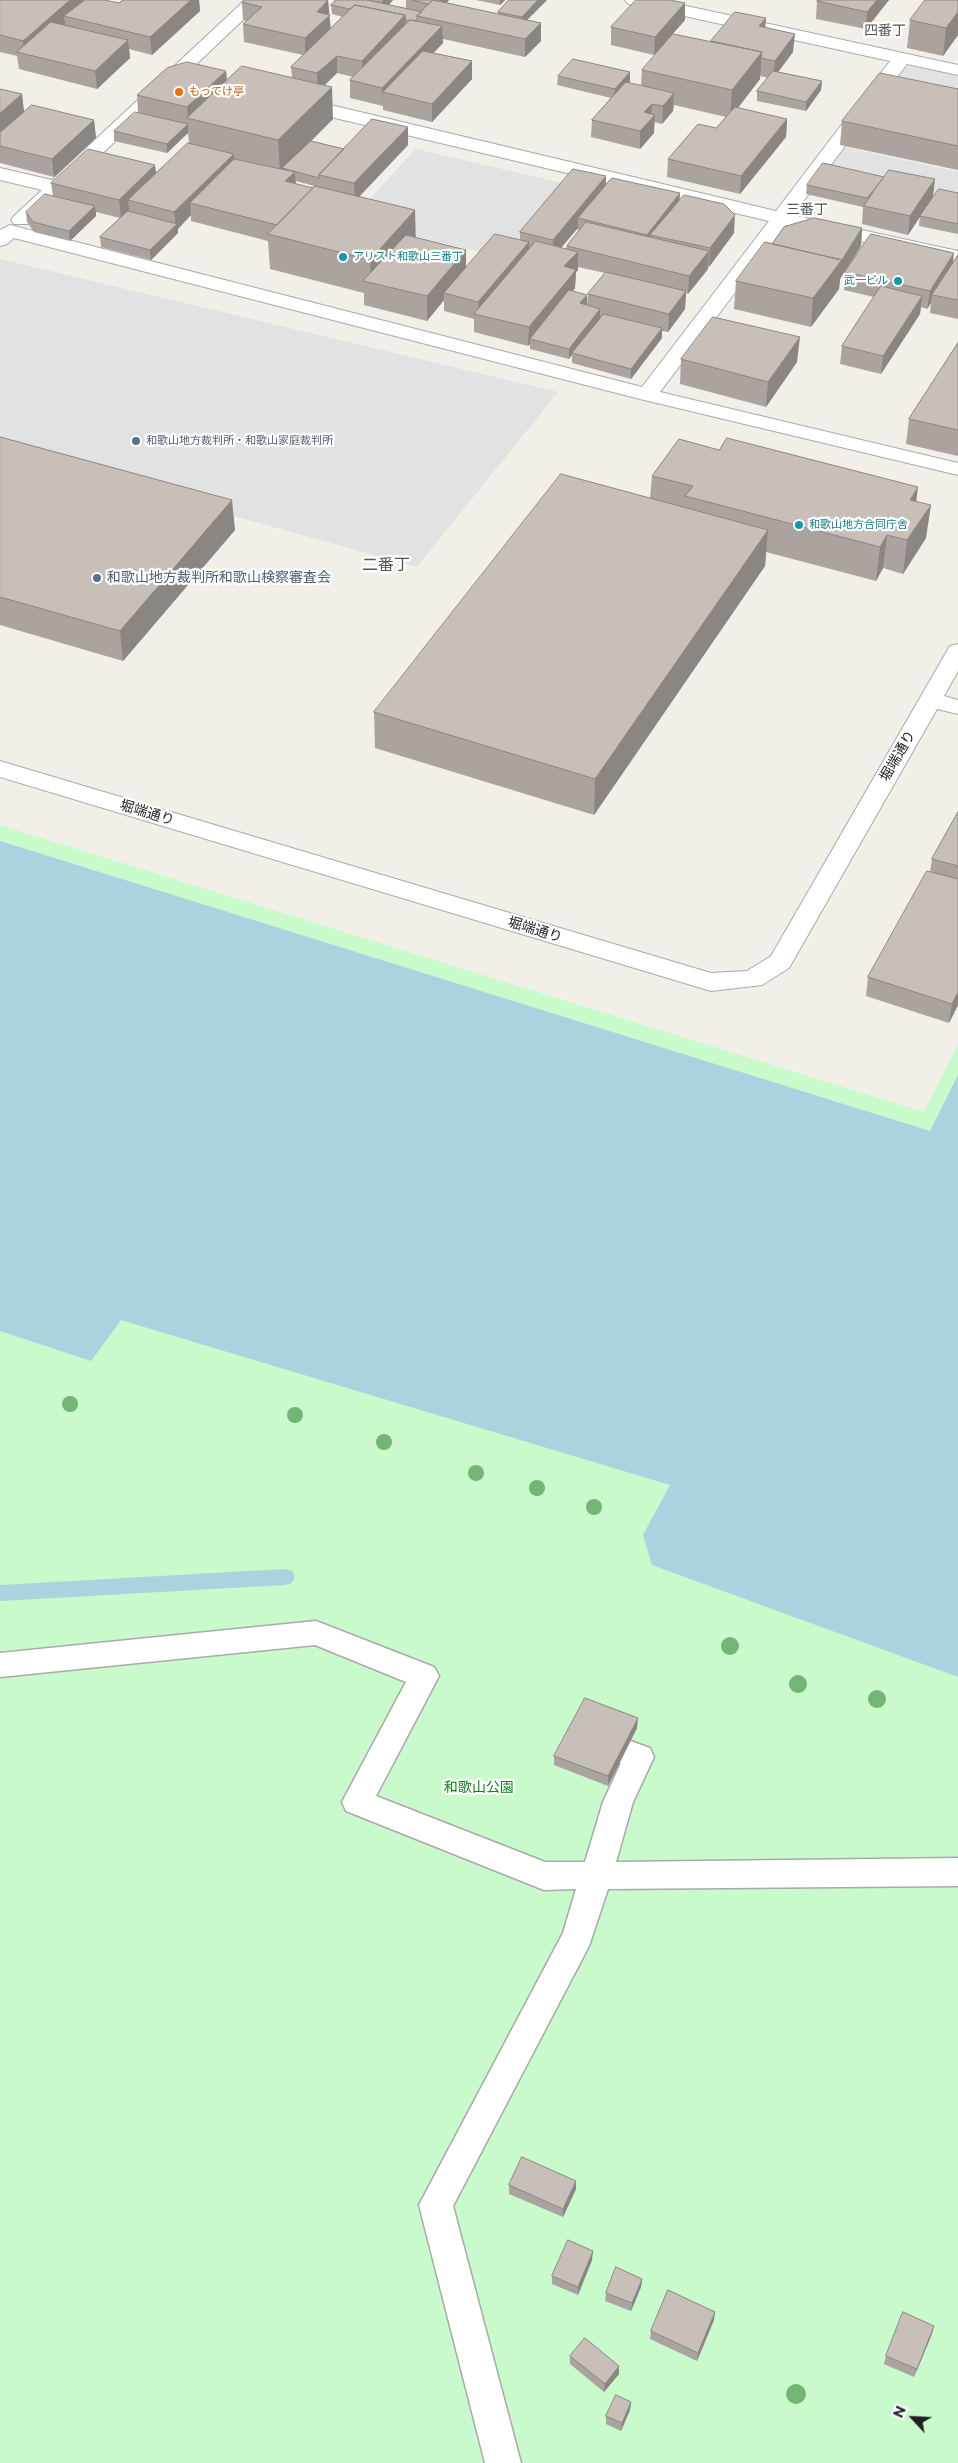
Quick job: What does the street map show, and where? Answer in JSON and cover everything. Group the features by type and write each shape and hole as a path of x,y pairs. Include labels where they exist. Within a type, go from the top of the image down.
{"street":[{"path":"5,236 255,0"},
{"path":"634,0 958,70"},
{"path":"647,395 902,58"},
{"path":"176,74 196,79"},
{"path":"282,99 780,218 958,257"},
{"path":"0,174 56,188"},
{"path":"5,236 647,395 958,469"},
{"name":"堀端通り","path":"0,769 711,982 753,979 780,962 958,651"},
{"path":"930,700 958,707"}],"lane":[{"path":"0,1665 316,1633 424,1676 357,1802 544,1876 958,1872"},
{"path":"503,2463 436,2205 578,1936 618,1802 639,1758 625,1752"}],"green space":[{"name":"和歌山公園","path":"0,825 924,1112 958,1044 958,2463 0,2463"}],"shaded area":[{"path":"911,66 958,75 958,111 879,94 897,69"},
{"path":"839,146 958,172 958,201 820,171"},
{"path":"416,149 571,185 514,253 480,252 402,233 360,209"},
{"path":"0,259 558,392 417,567 0,451"}],"water":[{"path":"0,841 930,1131 958,1075 958,1677 652,1565 643,1535 670,1485 121,1320 91,1361 0,1331"}],"building":[{"path":"0,0 70,0 23,41 0,35"},
{"path":"85,0 104,0 119,3 123,0 191,0 150,37 64,16"},
{"path":"245,0 328,0 317,12 330,15 305,38 243,24 262,7 242,2"},
{"path":"337,0 367,0 422,12 417,16 417,21 406,21 405,15 355,5 350,9 331,5"},
{"path":"412,0 433,0 429,4"},
{"path":"433,0 541,23 525,39 417,16"},
{"path":"509,0 538,0 522,17 498,12"},
{"path":"636,0 670,0 685,3 655,37 611,27"},
{"path":"818,0 877,0 867,12"},
{"path":"925,0 958,0 958,12 946,28 910,20"},
{"path":"355,5 405,15 362,61 337,56 317,73 291,67"},
{"path":"735,12 766,18 759,26 795,34 775,61 761,58 762,52 711,41"},
{"path":"410,20 442,26 382,88 350,80"},
{"path":"51,22 128,40 95,71 17,52"},
{"path":"673,34 762,52 732,90 642,70"},
{"path":"423,51 472,61 432,104 383,92"},
{"path":"573,59 630,72 615,89 558,76"},
{"path":"187,62 226,71 187,107 137,95 167,68"},
{"path":"242,66 332,87 278,140 187,118"},
{"path":"773,71 822,81 806,102 757,91"},
{"path":"880,73 958,89 958,146 842,121"},
{"path":"626,82 674,93 663,106 652,104 644,112 655,115 640,131 592,120"},
{"path":"0,89 22,94 0,113"},
{"path":"32,105 94,120 52,159 0,146 0,133"},
{"path":"735,107 787,119 741,176 668,159 698,124 716,128"},
{"path":"135,112 188,124 167,144 114,131"},
{"path":"372,119 408,127 354,183 319,175"},
{"path":"311,141 344,149 319,175 319,178 282,168"},
{"path":"188,143 234,154 174,212 128,200"},
{"path":"88,149 155,165 119,200 51,183"},
{"path":"234,159 295,172 285,181 313,188 277,225 190,203"},
{"path":"823,163 884,177 867,198 807,185"},
{"path":"573,169 606,176 553,240 520,232"},
{"path":"889,170 935,179 910,216 864,206"},
{"path":"612,178 680,193 647,235 578,218"},
{"path":"315,186 415,210 370,260 268,234"},
{"path":"939,189 958,193 958,224 920,216"},
{"path":"45,194 95,206 69,231 33,222 26,212"},
{"path":"684,195 724,204 735,215 710,248 650,235"},
{"path":"128,211 177,224 150,250 100,237"},
{"path":"814,218 862,228 842,260 772,244 784,227"},
{"path":"586,222 709,251 689,276 567,246"},
{"path":"495,234 529,242 478,302 444,293"},
{"path":"871,234 954,253 930,291 845,272"},
{"path":"406,235 466,250 427,296 363,281"},
{"path":"536,241 578,252 564,266 576,270 529,327 474,314"},
{"path":"765,242 842,260 813,298 736,281"},
{"path":"958,255 958,300 932,295"},
{"path":"606,272 686,291 669,314 588,294"},
{"path":"881,286 922,296 883,356 842,346"},
{"path":"569,290 587,295 580,303 600,309 569,349 530,339"},
{"path":"604,314 662,328 631,369 572,353"},
{"path":"713,317 800,337 768,382 681,359"},
{"path":"958,343 958,430 909,419"},
{"name":"和歌山地方裁判所和歌山検察審査会","path":"0,437 232,500 120,631 0,597"},
{"path":"727,438 918,487 910,500 931,505 907,540 887,535 880,547 685,496 693,486 652,476 679,439 719,450"},
{"path":"561,474 768,530 595,779 374,712"},
{"path":"958,812 958,866 932,859"},
{"path":"927,871 958,879 958,992 952,1004 868,977"},
{"path":"585,1698 638,1718 608,1776 554,1756"},
{"path":"522,2157 576,2181 563,2209 509,2185"},
{"path":"568,2240 593,2251 578,2287 552,2276"},
{"path":"616,2267 642,2279 632,2303 606,2293"},
{"path":"668,2290 715,2312 698,2353 651,2331"},
{"path":"903,2312 934,2326 917,2369 886,2356"},
{"path":"585,2338 619,2366 605,2384 570,2356"},
{"path":"616,2395 631,2402 622,2423 606,2416"}],"waterway":[{"path":"0,1593 285,1577"}],"place":[{"name":"もってけ亭","path":"179,92"},
{"name":"アリスト和歌山三番丁","path":"343,257"},
{"name":"武一ビル","path":"898,281"},
{"name":"和歌山地方裁判所・和歌山家庭裁判所","path":"136,441"},
{"name":"和歌山地方合同庁舎","path":"799,525"},
{"name":"和歌山地方裁判所和歌山検察審査会","path":"97,578"}],"district":[{"name":"四番丁","path":"885,31"},
{"name":"三番丁","path":"807,210"},
{"name":"二番丁","path":"386,565"}]}
